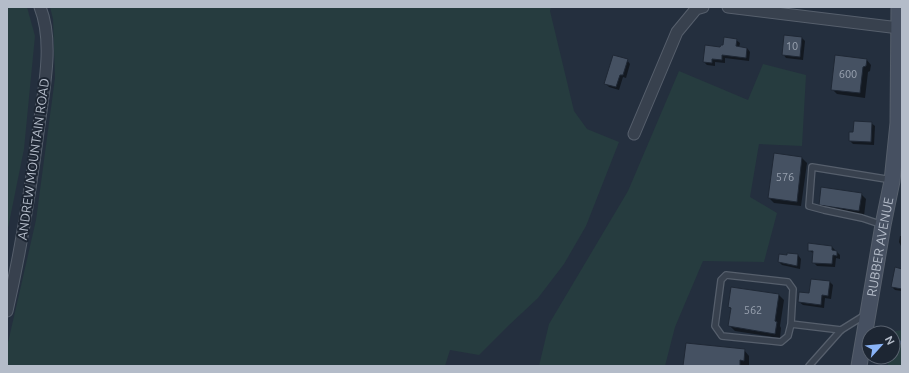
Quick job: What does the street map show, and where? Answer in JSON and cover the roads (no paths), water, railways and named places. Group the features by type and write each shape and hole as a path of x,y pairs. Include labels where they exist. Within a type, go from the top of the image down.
{"street":[{"name":"ANDREW MOUNTAIN ROAD","path":"7,311 27,210 47,58 45,23 40,7"},
{"path":"634,134 677,32 696,9 703,7"},
{"path":"728,7 899,28"},
{"name":"RUBBER AVENUE","path":"859,366 892,180 898,123 899,7"}],"lane":[{"path":"883,225 862,218 809,206 812,167 892,180"},
{"path":"726,275 788,282 793,289 790,324 788,336 781,342 722,336 715,326 721,280 726,275"},
{"path":"809,366 841,330 869,313"},
{"path":"790,324 841,330"}]}
